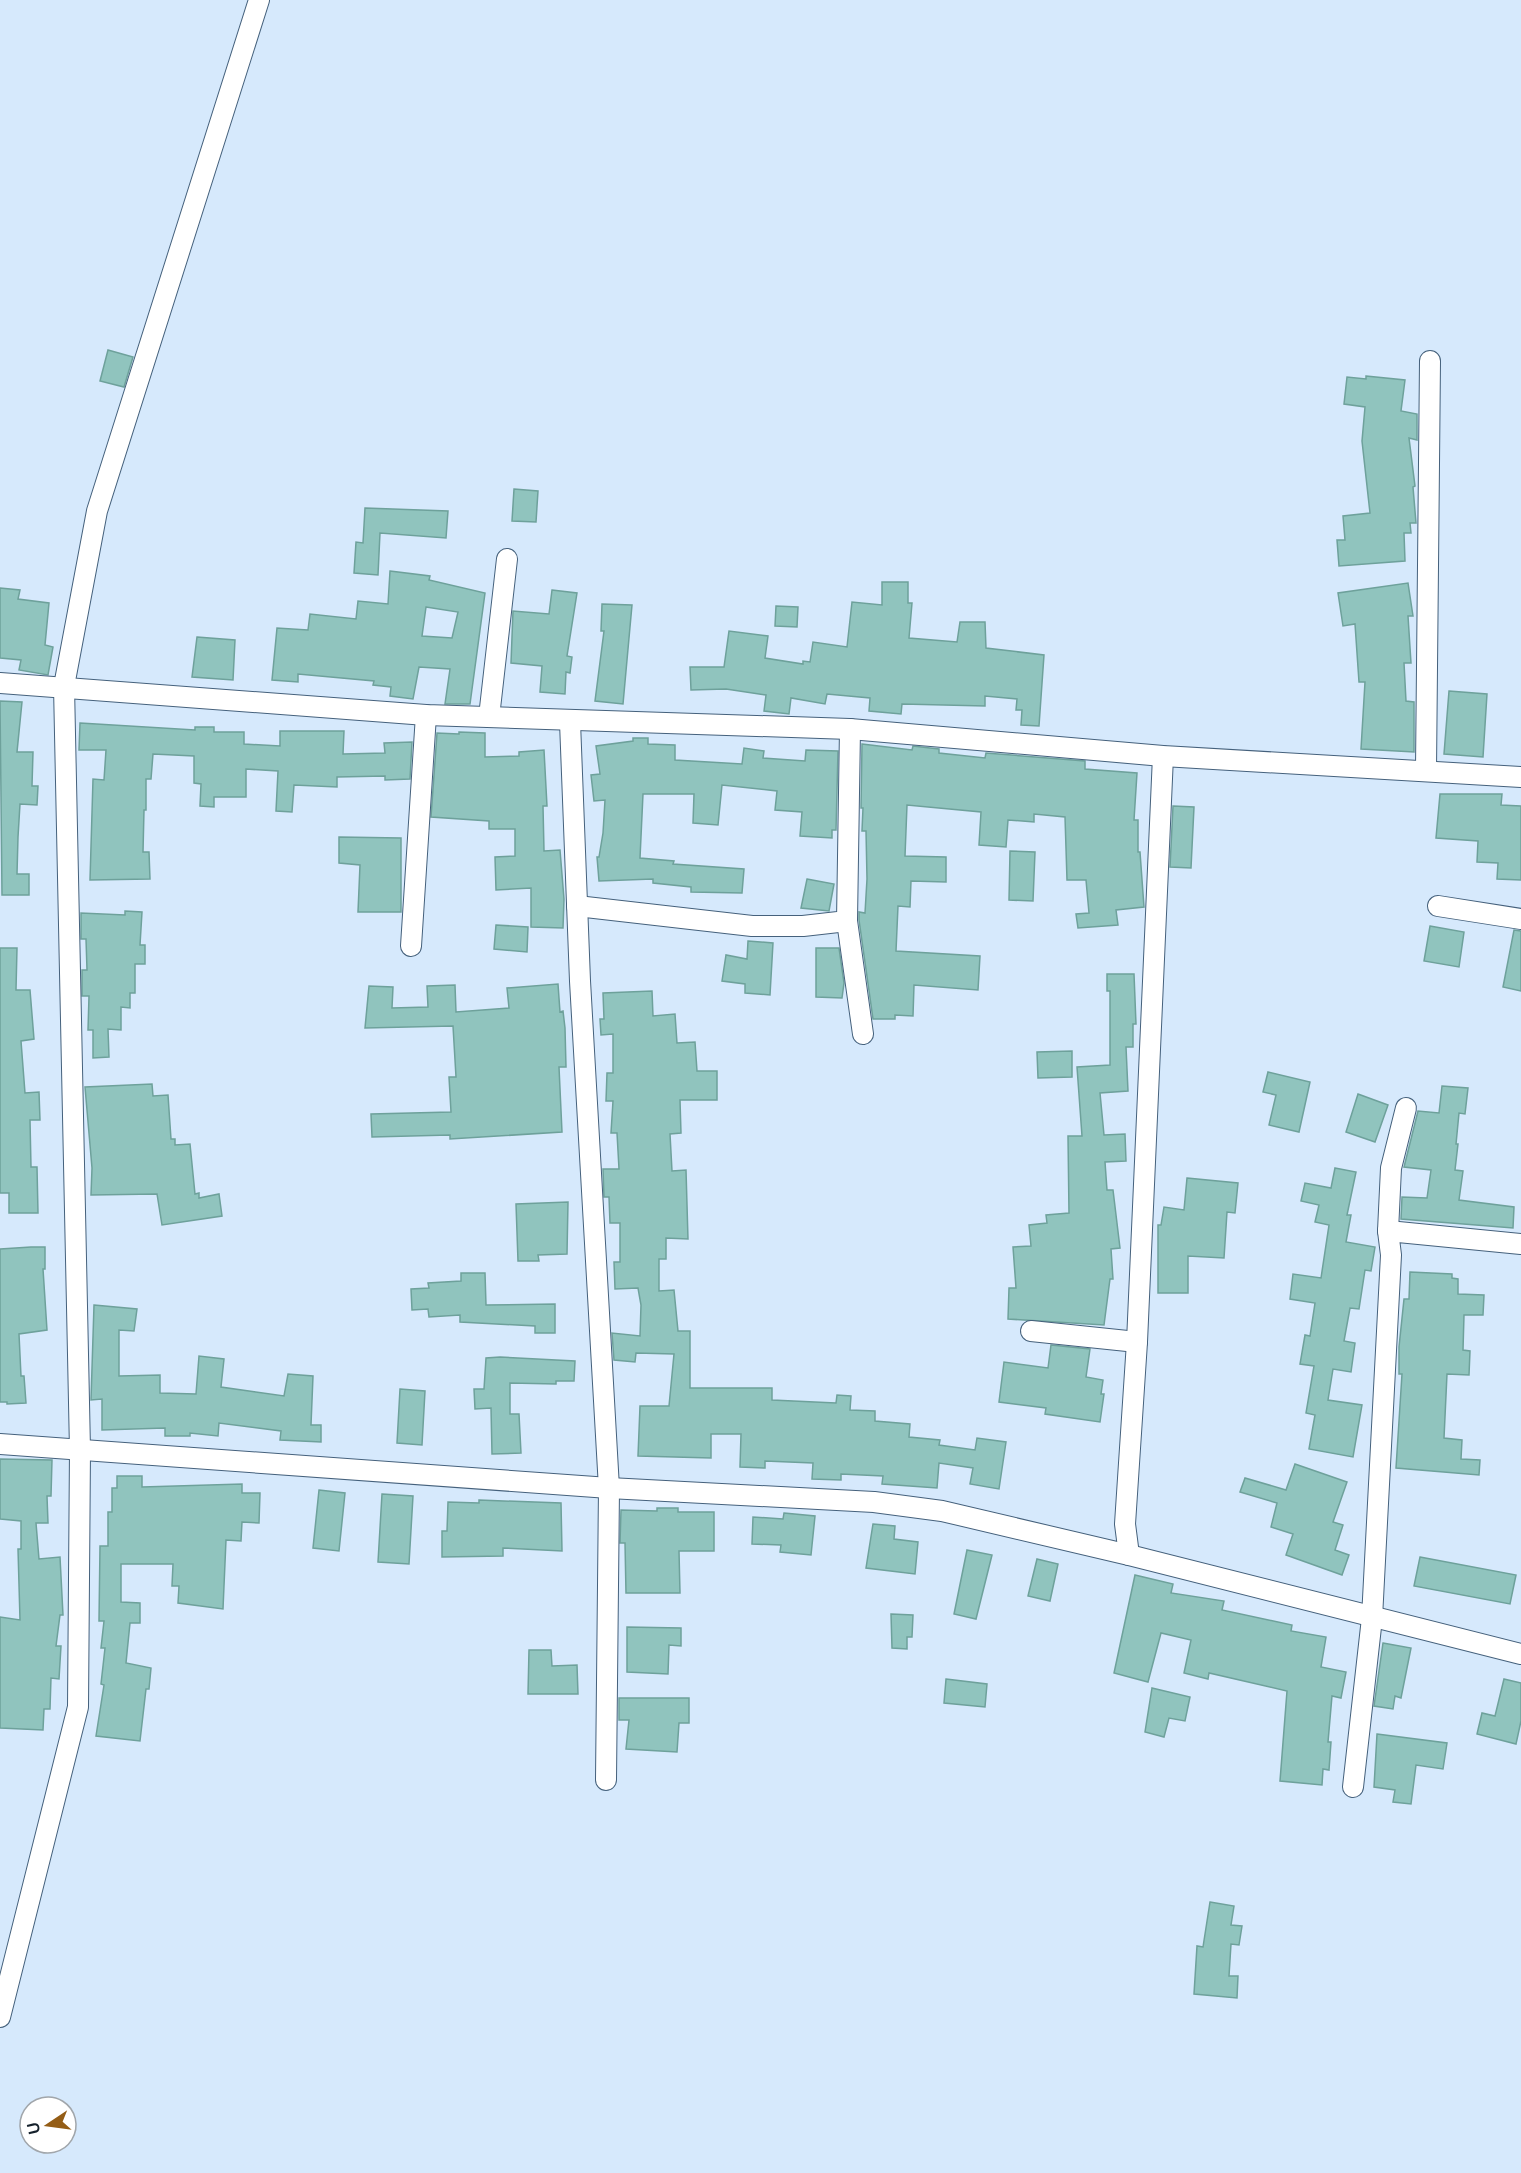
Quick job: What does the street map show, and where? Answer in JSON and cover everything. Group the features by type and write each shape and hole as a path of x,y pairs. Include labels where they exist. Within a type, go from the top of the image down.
{"street":[{"path":"0,2017 78,1707 80,1450 64,686 97,511 259,0"},
{"path":"1426,770 1430,361"},
{"path":"489,717 507,559"},
{"path":"0,683 64,686 426,715 570,722 590,720 850,729 1163,756 1521,777"},
{"path":"411,946 426,715"},
{"path":"570,722 609,1488 606,1780"},
{"path":"850,729 848,921 863,1034"},
{"path":"1129,1555 1125,1524 1137,1342 1163,756"},
{"path":"578,906 752,926 803,926 848,921"},
{"path":"1438,906 1521,919"},
{"path":"1353,1787 1371,1618 1391,1256 1388,1232 1391,1168 1406,1108"},
{"path":"1388,1232 1521,1244"},
{"path":"1031,1331 1137,1342"},
{"path":"0,1444 609,1488 874,1502 942,1512 1129,1555 1371,1618 1521,1654"}],"building":[{"path":"108,350 133,357 124,387 100,381"},
{"path":"1366,376 1405,380 1401,411 1417,414 1417,440 1409,438 1415,486 1413,487 1416,523 1410,523 1411,533 1404,533 1405,561 1339,566 1337,540 1345,540 1343,516 1370,513 1362,441 1365,407 1344,404 1347,377 1366,379"},
{"path":"514,489 538,491 536,522 512,521"},
{"path":"365,508 448,511 446,538 380,533 378,575 354,573 356,542 363,543"},
{"path":"390,571 430,576 429,580 485,593 470,704 445,704 450,669 419,667 413,699 390,696 391,687 373,685 374,681 298,674 298,682 272,680 277,628 308,630 310,614 356,619 358,601 388,604","holes":["426,607 458,612 452,638 422,636"]},
{"path":"882,582 908,582 908,603 912,603 909,638 957,642 960,622 985,622 986,648 1044,655 1039,726 1021,725 1022,710 1016,710 1017,699 985,696 985,706 902,704 901,714 869,711 870,698 827,694 825,704 791,698 789,714 764,711 766,695 726,689 691,690 690,667 724,667 729,631 768,636 765,658 803,664 803,661 810,662 813,642 847,647 852,602 882,605"},
{"path":"1408,583 1413,616 1408,616 1411,663 1404,663 1406,701 1414,702 1414,752 1361,749 1365,682 1359,682 1355,624 1343,626 1338,593"},
{"path":"0,588 20,590 18,599 49,603 45,645 53,647 48,675 19,670 21,660 0,658"},
{"path":"552,590 577,593 567,656 572,657 570,673 566,672 565,694 540,692 542,666 511,663 513,611 549,614"},
{"path":"602,604 632,605 623,704 595,701 604,631 601,631"},
{"path":"776,606 798,607 797,627 775,626"},
{"path":"197,637 235,640 233,680 192,677"},
{"path":"1449,691 1487,694 1483,757 1444,754"},
{"path":"0,701 22,702 17,752 33,752 32,786 38,786 37,805 20,804 18,837 17,874 29,874 29,895 2,895"},
{"path":"80,723 195,730 195,727 214,727 214,732 244,732 244,744 280,746 280,731 344,731 343,754 385,753 384,743 412,742 410,779 385,780 385,776 337,777 337,787 294,785 292,812 276,811 278,771 246,769 246,797 214,797 214,807 200,806 201,784 194,783 194,756 153,754 151,779 146,779 146,810 144,810 143,852 149,852 150,879 90,880 93,779 104,780 106,750 79,750"},
{"path":"459,732 485,733 485,757 519,756 519,752 544,750 547,806 543,806 544,851 560,850 564,899 563,928 531,927 531,888 496,890 495,857 515,856 515,829 489,829 489,821 431,817 437,733 459,734"},
{"path":"633,738 648,738 648,744 675,745 675,760 742,764 744,748 764,751 763,758 805,761 806,750 838,751 836,830 832,830 832,838 800,836 802,812 775,810 777,791 722,785 718,825 693,823 694,794 643,794 640,858 674,861 673,864 744,869 742,893 691,892 691,887 653,883 653,879 599,881 597,857 599,857 603,833 605,800 594,801 591,775 600,774 596,746 633,741"},
{"path":"862,744 912,750 913,746 939,749 939,753 985,758 986,753 1085,761 1085,769 1137,773 1134,820 1138,820 1138,852 1140,852 1144,907 1116,910 1118,925 1078,928 1076,914 1089,913 1086,880 1067,880 1065,817 1034,814 1034,822 1008,820 1006,847 979,845 981,812 907,805 905,856 946,857 946,882 911,881 910,907 898,906 896,951 980,956 978,990 914,985 913,1016 895,1015 895,1019 873,1019 859,920 859,912 865,913 867,879 866,831 862,831 863,808 861,808"},
{"path":"1440,794 1502,794 1501,805 1521,806 1521,880 1497,879 1498,863 1477,862 1478,841 1436,838"},
{"path":"1173,806 1194,807 1191,868 1170,867"},
{"path":"339,837 401,838 401,912 358,912 360,865 339,863"},
{"path":"1010,851 1035,852 1033,901 1009,900"},
{"path":"807,879 834,884 829,911 801,908"},
{"path":"125,911 142,912 140,945 145,945 145,964 135,964 135,993 130,993 130,1008 121,1007 121,1030 108,1029 109,1057 93,1058 93,1030 88,1030 89,996 82,996 82,970 87,970 86,939 81,939 81,913 125,915"},
{"path":"496,925 528,927 527,952 494,949"},
{"path":"1430,926 1464,932 1459,967 1424,961"},
{"path":"1514,930 1521,931 1521,991 1503,987"},
{"path":"748,941 773,943 770,995 745,993 745,984 722,981 726,955 747,959"},
{"path":"0,948 17,948 16,990 30,990 34,1039 21,1041 25,1093 39,1092 40,1120 30,1120 31,1167 37,1167 38,1213 9,1213 9,1193 0,1193"},
{"path":"816,948 839,948 844,983 842,998 816,997"},
{"path":"1107,974 1134,974 1136,1024 1133,1024 1133,1047 1126,1047 1128,1091 1100,1093 1104,1135 1125,1134 1126,1161 1105,1162 1107,1190 1113,1190 1120,1248 1111,1249 1113,1279 1110,1279 1104,1325 1008,1319 1009,1288 1016,1288 1013,1247 1031,1246 1029,1225 1047,1223 1046,1215 1069,1213 1068,1136 1082,1136 1077,1067 1110,1065 1110,991 1107,991"},
{"path":"558,984 560,1012 563,1011 565,1028 566,1067 559,1067 562,1132 450,1139 450,1135 372,1137 371,1114 451,1112 449,1077 456,1077 453,1026 365,1028 369,986 393,987 392,1008 428,1007 427,986 455,985 456,1012 509,1008 507,988"},
{"path":"652,991 653,1016 675,1014 677,1043 695,1042 697,1071 717,1071 717,1100 680,1100 681,1133 670,1134 672,1171 686,1170 688,1239 666,1238 666,1259 659,1259 659,1291 674,1290 678,1331 690,1331 690,1388 772,1388 772,1400 836,1403 837,1395 851,1396 850,1410 875,1411 875,1421 910,1424 909,1437 940,1440 939,1445 975,1450 977,1438 1006,1442 999,1489 970,1484 973,1468 939,1463 937,1488 882,1484 883,1476 841,1474 841,1480 812,1479 813,1463 765,1461 765,1468 740,1467 741,1434 711,1434 711,1458 638,1456 640,1406 669,1406 674,1354 636,1353 635,1362 614,1360 612,1333 640,1336 641,1305 638,1288 615,1289 614,1262 620,1262 620,1223 610,1223 609,1197 604,1197 603,1169 619,1169 617,1133 611,1133 613,1101 606,1101 607,1073 613,1073 613,1034 601,1035 600,1019 604,1019 603,993"},
{"path":"1072,1051 1072,1077 1038,1078 1037,1052"},
{"path":"1268,1072 1310,1082 1299,1132 1269,1125 1276,1095 1263,1092"},
{"path":"152,1084 153,1096 168,1095 171,1139 175,1139 175,1145 190,1144 195,1194 199,1193 199,1198 219,1194 222,1216 162,1225 157,1194 91,1195 92,1168 85,1087"},
{"path":"1442,1086 1468,1088 1465,1114 1459,1113 1456,1144 1458,1144 1455,1170 1463,1171 1459,1200 1514,1207 1513,1228 1401,1219 1402,1197 1427,1198 1431,1170 1404,1167 1418,1111 1439,1113"},
{"path":"1358,1094 1388,1105 1375,1142 1346,1132"},
{"path":"1335,1168 1356,1172 1347,1215 1351,1215 1346,1242 1375,1247 1371,1271 1365,1270 1359,1309 1350,1308 1344,1341 1355,1343 1351,1372 1333,1369 1328,1400 1362,1405 1353,1457 1309,1449 1315,1415 1306,1413 1314,1366 1300,1364 1305,1335 1310,1336 1315,1303 1290,1299 1293,1274 1321,1278 1329,1225 1315,1222 1319,1205 1301,1201 1305,1183 1331,1188"},
{"path":"1187,1178 1238,1183 1235,1213 1227,1212 1224,1258 1188,1256 1188,1293 1158,1293 1158,1225 1161,1225 1164,1207 1184,1210"},
{"path":"568,1202 567,1254 538,1255 539,1261 518,1261 516,1204"},
{"path":"45,1247 45,1269 43,1269 47,1330 19,1334 21,1376 24,1376 26,1403 7,1404 7,1402 0,1402 0,1249"},
{"path":"1410,1272 1452,1274 1452,1278 1458,1279 1458,1294 1484,1295 1483,1315 1464,1315 1463,1350 1470,1351 1469,1375 1447,1374 1444,1438 1462,1440 1461,1459 1480,1460 1479,1475 1396,1468 1402,1374 1399,1374 1399,1347 1404,1299 1409,1299"},
{"path":"461,1273 485,1273 486,1305 555,1304 555,1333 535,1333 535,1326 460,1322 460,1315 429,1317 428,1309 412,1310 411,1289 429,1288 428,1283 461,1281"},
{"path":"94,1305 137,1309 134,1331 119,1330 119,1376 160,1375 160,1393 196,1394 199,1356 224,1359 221,1387 284,1396 288,1374 313,1376 311,1425 321,1425 321,1442 280,1440 281,1431 219,1423 218,1436 190,1433 190,1436 165,1436 165,1428 102,1430 102,1399 91,1400"},
{"path":"1051,1345 1090,1349 1086,1377 1103,1380 1101,1394 1104,1394 1100,1422 1045,1414 1046,1408 999,1402 1004,1362 1048,1368"},
{"path":"486,1358 575,1361 574,1381 556,1381 556,1384 510,1383 510,1414 519,1414 521,1453 492,1454 491,1408 475,1409 474,1389 484,1389"},
{"path":"400,1389 425,1391 422,1445 397,1443"},
{"path":"0,1459 52,1460 51,1496 47,1496 48,1523 36,1523 39,1559 60,1557 63,1615 60,1615 56,1646 61,1646 59,1679 51,1678 50,1709 44,1709 43,1730 0,1728 0,1617 20,1620 18,1549 21,1549 21,1521 0,1519"},
{"path":"1295,1464 1347,1482 1333,1522 1343,1525 1335,1550 1349,1555 1342,1575 1286,1555 1293,1534 1271,1527 1277,1503 1240,1492 1245,1478 1286,1490"},
{"path":"117,1476 142,1476 142,1487 242,1484 242,1493 260,1493 259,1523 242,1522 241,1541 226,1540 223,1609 178,1603 179,1586 172,1586 173,1564 121,1564 121,1602 140,1603 140,1623 130,1623 126,1663 151,1668 149,1689 146,1689 140,1741 96,1736 104,1685 101,1684 105,1648 101,1648 104,1621 99,1621 100,1546 108,1546 108,1512 112,1512 112,1488 117,1488"},
{"path":"319,1490 345,1493 339,1551 313,1548"},
{"path":"382,1494 413,1496 409,1564 378,1562"},
{"path":"479,1500 561,1503 562,1551 503,1548 503,1556 442,1557 442,1531 447,1531 448,1502 479,1503"},
{"path":"657,1508 678,1508 678,1512 714,1512 714,1551 679,1551 680,1593 626,1593 625,1543 620,1543 621,1510 657,1511"},
{"path":"784,1513 815,1516 811,1555 780,1552 781,1545 752,1544 753,1517 783,1519"},
{"path":"873,1524 895,1526 894,1539 918,1542 915,1574 866,1568"},
{"path":"967,1550 992,1555 976,1619 954,1614"},
{"path":"1420,1557 1516,1575 1510,1604 1414,1586"},
{"path":"1037,1559 1058,1564 1050,1601 1028,1596"},
{"path":"1135,1575 1173,1584 1171,1593 1224,1601 1222,1610 1292,1625 1291,1631 1326,1637 1321,1667 1346,1672 1341,1698 1332,1696 1328,1742 1331,1742 1329,1770 1323,1769 1322,1785 1280,1781 1287,1691 1209,1673 1208,1679 1184,1673 1191,1640 1161,1633 1148,1682 1114,1673"},
{"path":"891,1614 913,1615 912,1637 907,1637 907,1649 892,1648"},
{"path":"627,1627 681,1628 681,1646 669,1645 668,1674 627,1672"},
{"path":"1383,1643 1411,1648 1401,1698 1395,1696 1393,1709 1374,1706"},
{"path":"529,1650 551,1650 552,1666 577,1665 578,1694 528,1694"},
{"path":"946,1679 987,1684 985,1707 944,1703"},
{"path":"1504,1679 1521,1683 1521,1721 1516,1744 1477,1734 1482,1713 1495,1716"},
{"path":"1152,1688 1190,1697 1185,1721 1169,1718 1164,1737 1145,1732"},
{"path":"619,1698 689,1698 689,1723 679,1723 677,1752 626,1749 629,1720 619,1720"},
{"path":"1377,1734 1447,1743 1443,1769 1416,1765 1411,1804 1393,1802 1395,1790 1374,1787"},
{"path":"1210,1902 1234,1906 1231,1925 1242,1926 1239,1945 1231,1944 1229,1976 1238,1976 1237,1998 1194,1994 1197,1946 1203,1947"}]}
